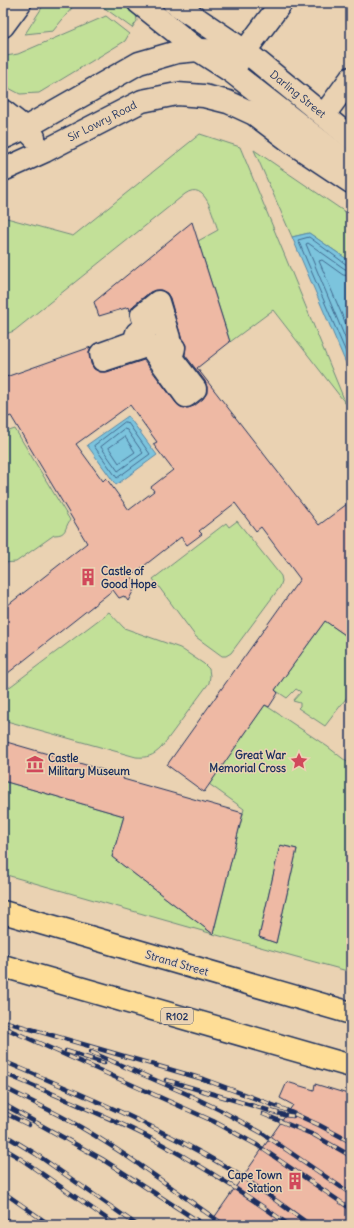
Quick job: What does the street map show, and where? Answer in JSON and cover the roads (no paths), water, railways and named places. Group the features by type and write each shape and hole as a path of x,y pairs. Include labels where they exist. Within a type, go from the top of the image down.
{"main road":[{"path":"3,26 20,3"},
{"path":"139,3 198,50 232,72 351,165"},
{"name":"Darling Street","path":"174,3 245,51 351,138"},
{"path":"232,72 245,51 281,3"},
{"path":"3,138 25,128 139,63 177,52 198,50 245,51"},
{"path":"324,115 351,78"},
{"name":"Sir Lowry Road","path":"3,170 45,151 142,100 177,94 204,96 228,102 254,114 291,142 351,182"},
{"path":"3,111 25,128 45,151"},
{"path":"158,302 169,338 166,339 174,348 171,358 195,389 186,396 149,345 104,360 101,354 134,342 136,333 147,329 142,315 158,302"},
{"name":"Strand Street","path":"3,912 351,1013"},
{"name":"R102","path":"3,966 351,1066"}],"water":[{"path":"309,233 351,262 351,375 292,237"},
{"path":"128,416 157,455 116,485 87,445"}],"railway":[{"path":"3,1021 203,1079 286,1110 351,1142"},
{"path":"3,1027 213,1121 257,1145 351,1209"},
{"path":"66,1051 104,1063"},
{"path":"91,1052 220,1110 262,1133 351,1194"},
{"path":"3,1061 117,1110 201,1152 249,1181 310,1225"},
{"path":"3,1073 101,1115 158,1142 192,1161 289,1225"},
{"path":"166,1080 284,1115 293,1116"},
{"path":"3,1087 66,1119 107,1143 224,1225"},
{"path":"3,1104 102,1159 204,1225"},
{"path":"3,1112 29,1125"},
{"path":"263,1114 314,1135 351,1156"},
{"path":"3,1134 36,1154 137,1225"},
{"path":"3,1148 116,1225"},
{"path":"3,1192 50,1225"},
{"path":"3,1218 15,1225"}],"place":[{"name":"Castle of Good Hope","path":"88,577"},
{"name":"Great War Memorial Cross","path":"299,761"},
{"name":"Castle Military Museum","path":"35,764"},
{"name":"Cape Town Station","path":"295,1181"}]}
